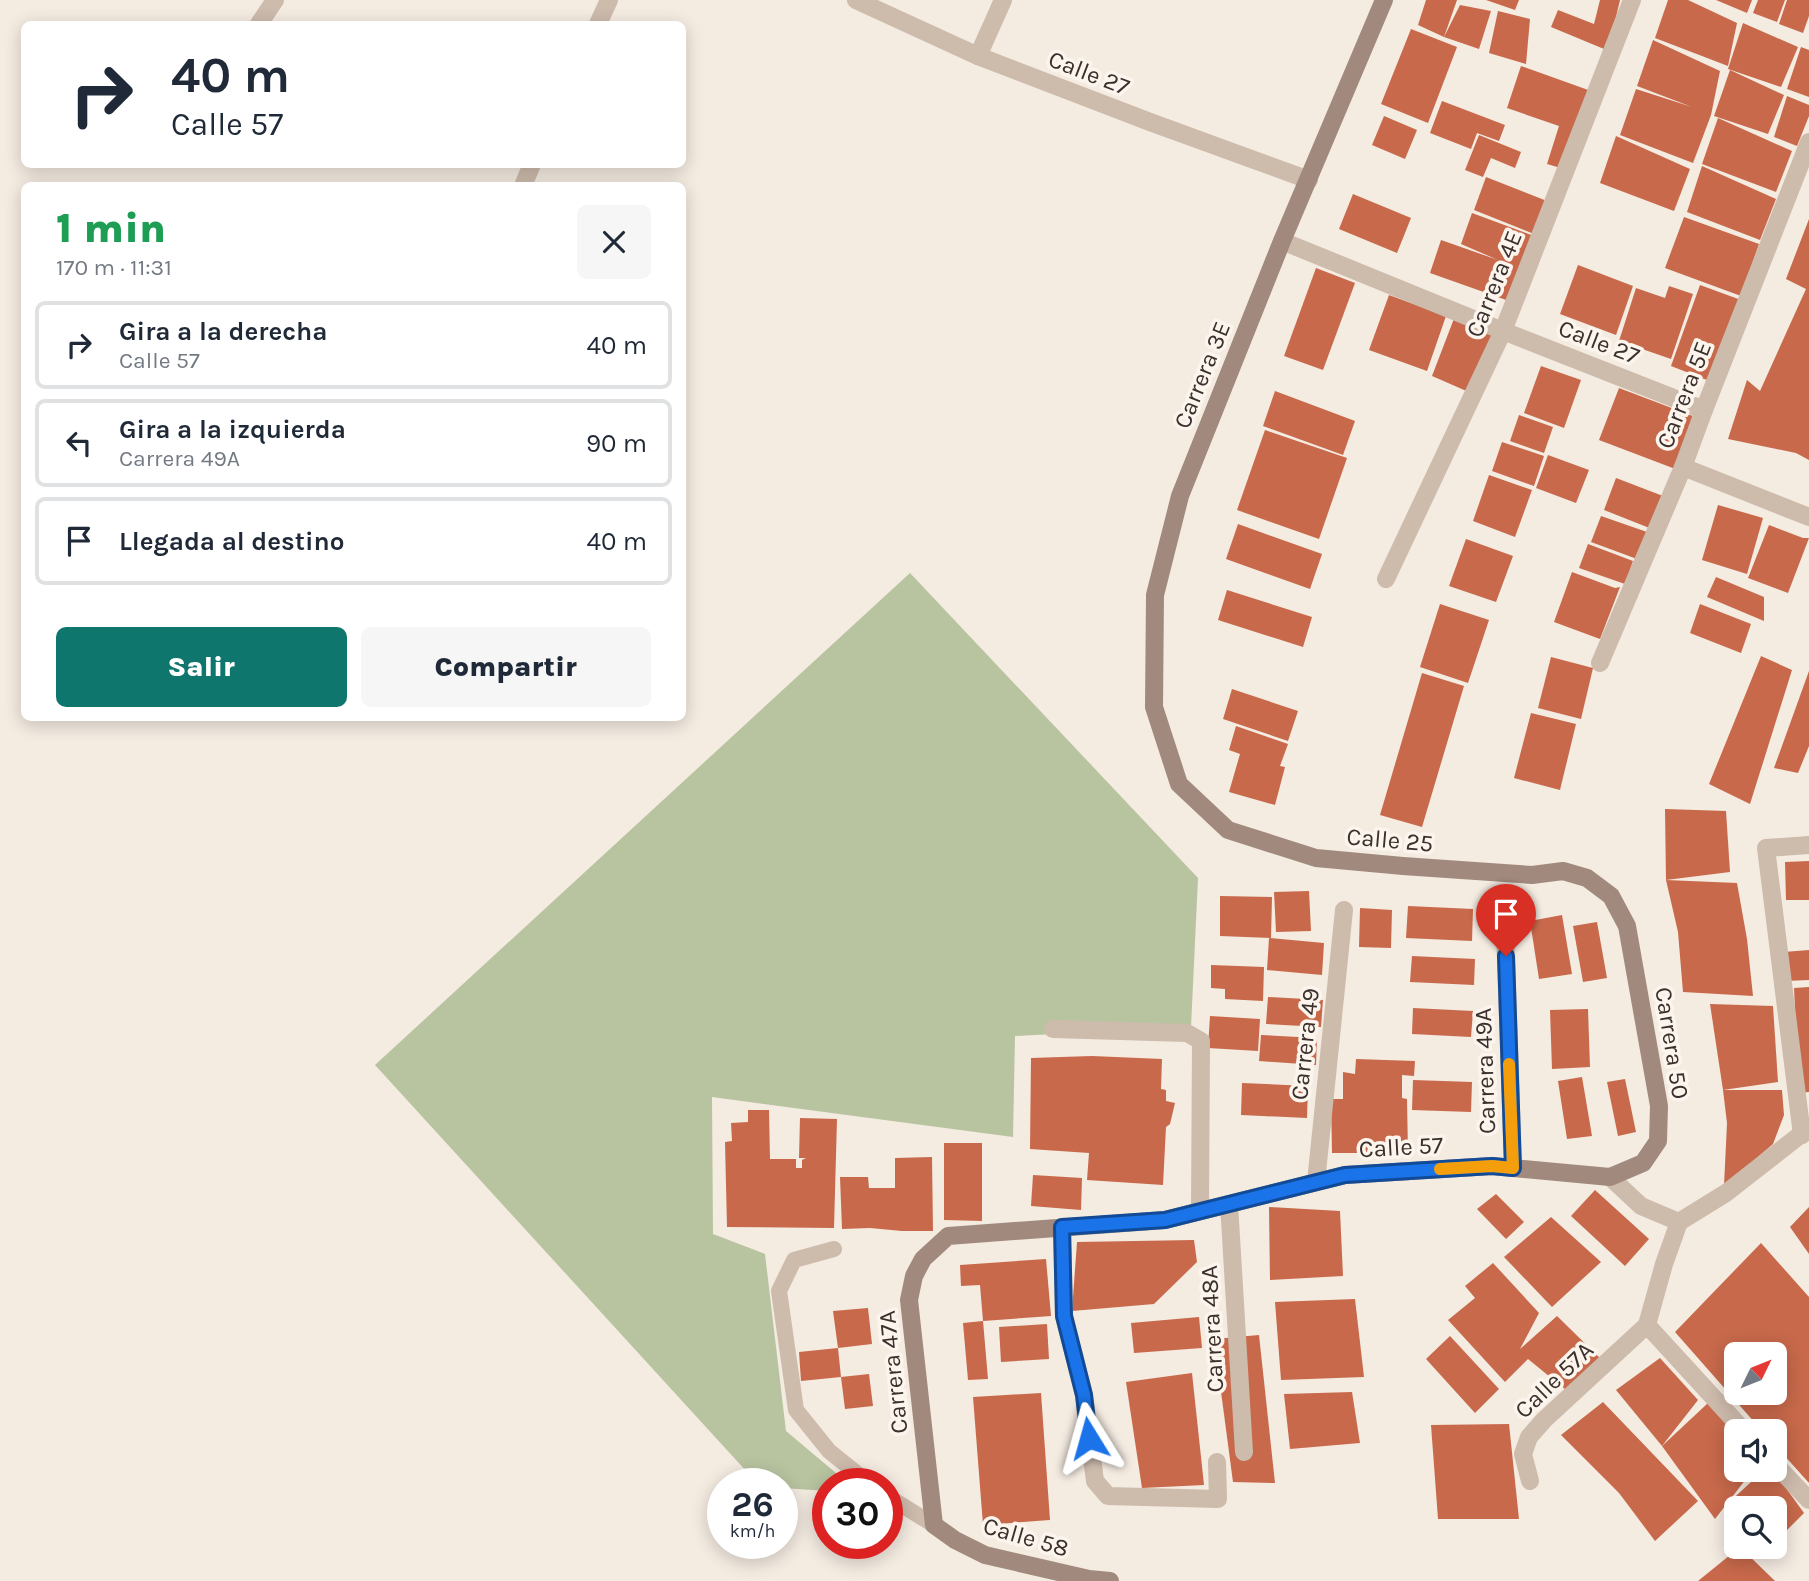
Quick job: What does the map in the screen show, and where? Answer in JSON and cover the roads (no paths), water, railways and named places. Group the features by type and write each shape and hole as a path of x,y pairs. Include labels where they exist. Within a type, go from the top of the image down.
{"main road":[{"name":"Carrera 3E","path":"1179,784 1154,707 1155,595 1180,496 1282,241 1384,0"},
{"name":"Calle 25","path":"1179,784 1228,830 1316,858 1532,875 1563,871 1587,878 1612,896"},
{"name":"Carrera 50","path":"1610,1177 1643,1163 1658,1141 1659,1106 1627,926 1612,896"},
{"name":"Calle 57","path":"923,1259 948,1236 1165,1220 1345,1175 1492,1166 1610,1177"},
{"name":"Carrera 47A","path":"923,1259 914,1276 909,1300 934,1525"},
{"name":"Calle 58","path":"934,1525 955,1540 985,1555 1088,1579 1111,1581"}],"street":[{"path":"261,21 275,0"},
{"path":"599,21 609,0"},
{"name":"Calle 27","path":"856,0 978,56 1309,180"},
{"path":"978,56 1003,0"},
{"name":"Carrera 4E","path":"1386,579 1503,331 1632,0"},
{"name":"Carrera 5E","path":"1600,663 1683,467 1809,142"},
{"name":"Calle 27","path":"1282,241 1703,410"},
{"path":"1683,467 1809,517"},
{"path":"1733,1419 1647,1325 1679,1222 1726,1193 1805,1131 1766,848 1809,845"},
{"name":"Carrera 49","path":"1316,1182 1344,910"},
{"name":"Carrera 49A","path":"1505,930 1513,1168"},
{"path":"1053,1029 1187,1033 1201,1041 1200,1211"},
{"path":"1610,1177 1641,1206 1679,1222"},
{"name":"Carrera 48A","path":"1229,1204 1244,1452"},
{"path":"1062,1227 1064,1316 1084,1395 1095,1481 1108,1496 1218,1499 1217,1462"},
{"name":"Calle 57A","path":"1530,1482 1523,1454 1529,1437 1647,1325"},
{"path":"1787,1477 1809,1500"}],"lane":[{"path":"834,1249 794,1260 779,1291 796,1410 829,1451 850,1468"},
{"path":"903,1506 934,1525"}]}
